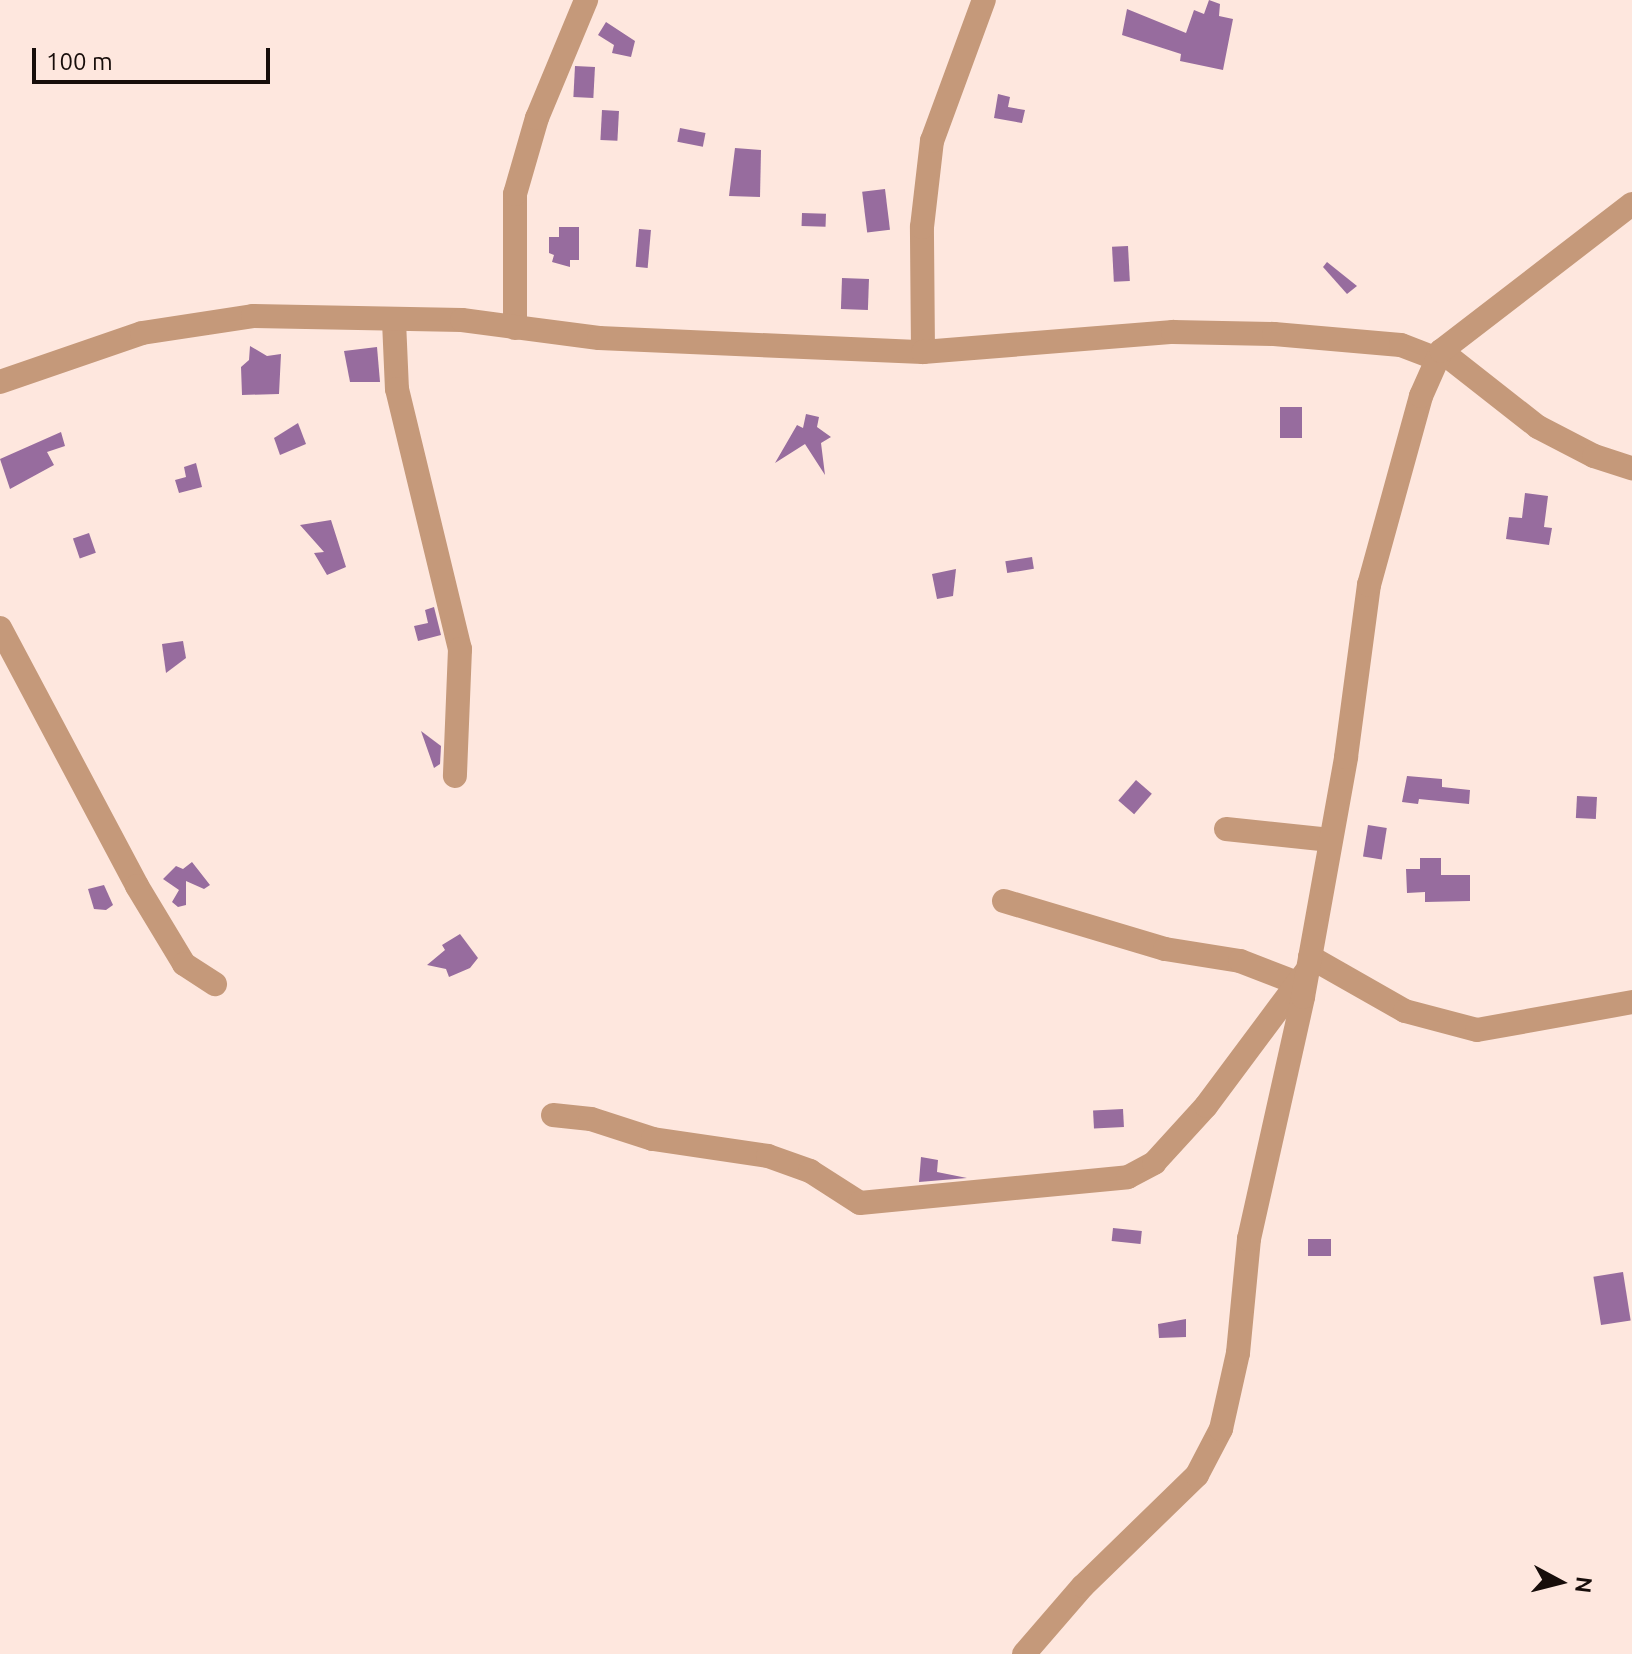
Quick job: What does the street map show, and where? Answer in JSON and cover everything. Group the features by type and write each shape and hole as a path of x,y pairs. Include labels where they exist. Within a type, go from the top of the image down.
{"street":[{"path":"515,328 515,194 537,118 586,0"},
{"path":"923,352 922,227 932,141 984,0"},
{"path":"1024,1654 1083,1586 1197,1475 1221,1429 1238,1353 1252,1223 1330,840 1369,585 1403,454 1440,355 1632,204"},
{"path":"0,382 142,333 205,320 462,320 515,328 739,347 923,352 1218,333 1348,338 1401,345 1440,355 1538,427 1594,456 1632,468"},
{"path":"394,321 397,389 460,649 455,776"},
{"path":"0,628 137,886 184,964 215,984"},
{"path":"1226,829 1330,840"},
{"path":"1004,901 1165,949 1305,970 1405,1011 1477,1030 1632,1002"},
{"path":"553,1115 591,1119 653,1139 768,1156 810,1171 860,1203 1128,1177 1154,1163 1206,1106 1305,970"}],"building":[{"path":"1209,0 1220,4 1219,16 1233,19 1223,70 1180,61 1181,54 1122,35 1127,9 1186,33 1194,10 1204,14"},
{"path":"606,22 635,41 631,57 612,53 614,45 598,35"},
{"path":"575,66 595,67 593,98 573,97"},
{"path":"998,94 1010,97 1008,107 1025,110 1022,123 994,118"},
{"path":"602,110 619,111 617,141 600,140"},
{"path":"680,128 706,133 703,147 677,142"},
{"path":"735,148 761,150 760,197 729,196"},
{"path":"885,189 890,230 867,232 862,192"},
{"path":"802,213 826,214 826,227 802,226"},
{"path":"559,227 579,227 579,260 570,260 570,267 552,262 554,255 549,253 549,237 559,237"},
{"path":"639,229 651,230 648,268 636,267"},
{"path":"1128,246 1130,281 1114,282 1112,247"},
{"path":"1327,262 1357,286 1347,294 1323,267"},
{"path":"842,278 869,279 868,310 841,309"},
{"path":"250,346 267,356 281,354 279,394 242,395 241,367 249,360"},
{"path":"377,347 380,382 350,382 344,351"},
{"path":"1280,407 1302,407 1302,438 1280,438"},
{"path":"806,414 819,417 817,427 831,437 821,443 825,475 805,444 775,463 797,425 803,428"},
{"path":"298,423 306,444 280,455 274,438"},
{"path":"61,432 65,446 47,452 54,465 10,489 0,459"},
{"path":"196,463 202,487 179,493 175,480 186,477 184,467"},
{"path":"1525,493 1548,496 1544,527 1552,528 1549,545 1506,539 1509,517 1522,518"},
{"path":"331,520 346,567 327,575 314,553 324,552 300,525"},
{"path":"89,533 96,553 80,558 73,539"},
{"path":"1032,557 1034,569 1007,573 1005,561"},
{"path":"956,569 953,596 937,599 932,574"},
{"path":"434,607 441,635 418,641 414,626 428,623 425,610"},
{"path":"183,641 186,658 166,673 162,644"},
{"path":"421,731 441,746 440,764 434,768"},
{"path":"1407,776 1442,779 1442,787 1470,790 1469,804 1419,799 1418,804 1402,802"},
{"path":"1136,780 1152,794 1134,814 1118,800"},
{"path":"1577,796 1597,797 1596,819 1576,818"},
{"path":"1368,825 1387,828 1382,860 1363,857"},
{"path":"1420,858 1441,858 1441,875 1470,875 1470,901 1425,902 1425,892 1407,893 1406,869 1420,869"},
{"path":"192,862 210,885 204,889 186,881 186,905 178,907 172,902 179,890 163,879 176,866 183,869"},
{"path":"104,885 113,905 106,910 94,909 88,889"},
{"path":"460,934 478,958 470,968 449,977 446,969 427,965 445,950 442,945"},
{"path":"1123,1109 1124,1127 1094,1129 1093,1111"},
{"path":"921,1157 938,1160 937,1172 967,1178 919,1182"},
{"path":"1113,1228 1142,1231 1140,1244 1112,1241"},
{"path":"1308,1239 1331,1239 1331,1256 1308,1256"},
{"path":"1623,1272 1631,1320 1601,1325 1593,1277"},
{"path":"1186,1319 1186,1337 1159,1338 1158,1324"}]}
